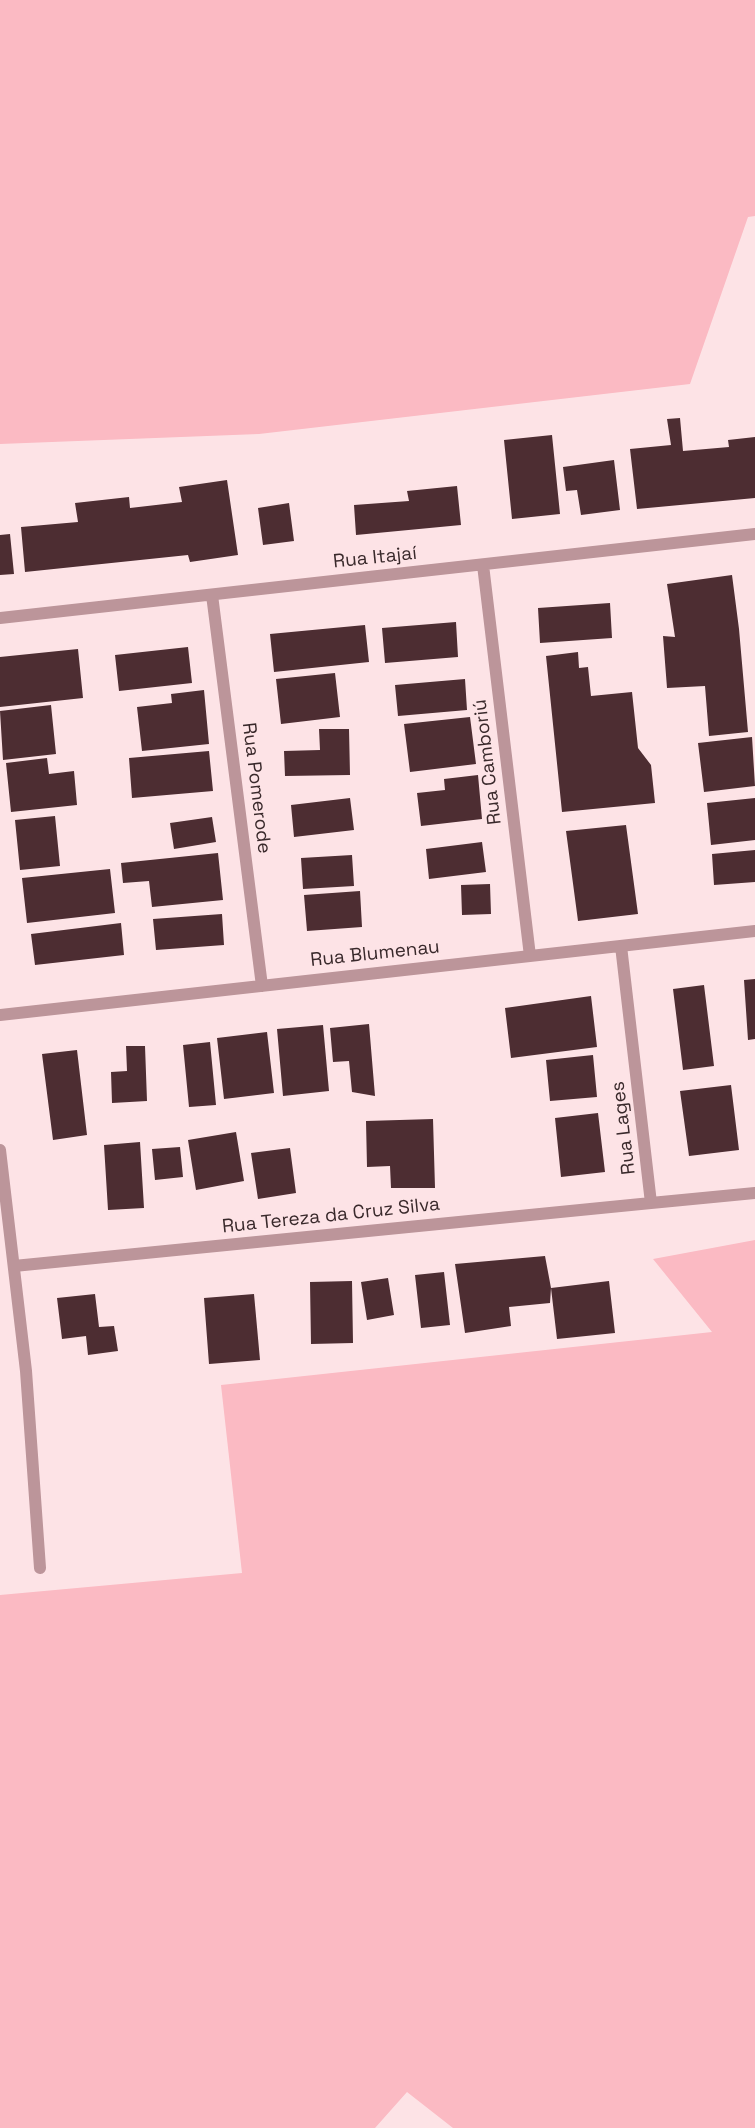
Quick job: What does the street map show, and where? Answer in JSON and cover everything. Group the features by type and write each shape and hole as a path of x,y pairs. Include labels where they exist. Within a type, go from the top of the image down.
{"street":[{"name":"Rua Itajaí","path":"0,618 483,564 755,538"},
{"name":"Rua Camboriú","path":"483,564 530,956"},
{"name":"Rua Pomerode","path":"212,595 262,986"},
{"name":"Rua Blumenau","path":"0,1015 755,930"},
{"name":"Rua Lages","path":"621,946 651,1203"},
{"path":"0,1150 26,1371 40,1568"},
{"path":"651,1203 755,1193"},
{"name":"Rua Tereza da Cruz Silva","path":"14,1266 651,1203"}],"shaded area":[{"path":"0,0 755,0 755,216 748,217 690,384 259,434 0,444"},
{"path":"755,1240 755,2128 453,2128 407,2092 375,2128 0,2128 0,1595 242,1573 221,1385 712,1332 653,1259"}],"building":[{"path":"680,418 683,451 729,447 728,440 755,437 755,498 637,509 630,449 671,445 667,419"},
{"path":"552,435 560,514 512,519 504,440"},
{"path":"614,460 620,510 581,515 577,490 566,491 563,467"},
{"path":"227,480 238,555 190,562 188,555 25,572 21,527 78,522 75,503 129,497 130,508 182,502 179,487"},
{"path":"457,486 461,525 356,535 354,505 409,501 407,491"},
{"path":"289,503 294,541 263,545 258,508"},
{"path":"10,534 14,574 0,575 0,535"},
{"path":"732,575 748,732 709,736 705,686 667,688 663,636 675,637 667,584"},
{"path":"610,603 612,638 540,643 538,608"},
{"path":"456,622 458,657 385,663 382,628"},
{"path":"365,625 369,662 274,672 270,634"},
{"path":"188,647 192,683 119,691 115,655"},
{"path":"78,649 83,698 0,707 0,657"},
{"path":"578,652 579,668 588,667 591,696 632,692 638,748 651,765 655,803 562,812 546,656"},
{"path":"335,673 340,717 281,724 276,679"},
{"path":"465,679 467,710 398,716 395,685"},
{"path":"204,690 209,744 142,751 137,707 172,703 171,694"},
{"path":"51,705 56,754 3,760 0,711"},
{"path":"470,717 476,764 410,772 404,724"},
{"path":"319,729 349,729 350,775 285,776 284,751 320,750"},
{"path":"752,737 755,786 704,792 698,743"},
{"path":"209,751 213,791 132,798 129,758"},
{"path":"47,758 49,774 74,771 77,805 11,812 6,763"},
{"path":"478,775 482,819 421,826 417,793 445,790 444,779"},
{"path":"350,798 354,830 294,837 291,805"},
{"path":"755,798 755,840 711,845 707,803"},
{"path":"55,816 60,866 20,870 15,820"},
{"path":"212,817 216,842 174,849 170,823"},
{"path":"626,825 638,914 578,921 566,831"},
{"path":"482,842 486,872 429,879 426,849"},
{"path":"755,850 755,882 714,885 712,854"},
{"path":"218,853 223,900 152,907 149,881 123,883 121,863"},
{"path":"352,855 354,886 303,889 301,858"},
{"path":"110,869 115,913 27,923 22,878"},
{"path":"490,884 491,914 462,915 461,885"},
{"path":"360,891 362,927 307,931 304,895"},
{"path":"222,914 224,945 156,950 153,919"},
{"path":"121,923 124,955 35,965 31,934"},
{"path":"755,979 755,1039 748,1040 744,980"},
{"path":"704,985 714,1066 683,1070 673,989"},
{"path":"591,996 597,1047 511,1058 505,1008"},
{"path":"369,1024 375,1096 352,1092 349,1061 333,1062 330,1028"},
{"path":"323,1025 329,1091 283,1096 277,1029"},
{"path":"267,1032 274,1093 224,1099 217,1038"},
{"path":"210,1042 216,1105 189,1107 183,1045"},
{"path":"126,1046 145,1046 147,1101 112,1103 111,1072 127,1071"},
{"path":"77,1050 87,1135 53,1140 42,1054"},
{"path":"593,1055 597,1097 550,1101 546,1060"},
{"path":"731,1085 739,1150 689,1156 680,1091"},
{"path":"598,1113 605,1172 561,1177 555,1118"},
{"path":"433,1119 435,1188 391,1188 390,1166 367,1167 366,1121"},
{"path":"236,1132 244,1181 196,1190 188,1140"},
{"path":"140,1142 144,1208 108,1210 104,1145"},
{"path":"180,1147 183,1177 155,1180 152,1149"},
{"path":"290,1148 296,1193 258,1199 251,1153"},
{"path":"545,1256 551,1288 550,1303 509,1307 511,1326 465,1333 455,1264"},
{"path":"444,1272 450,1325 421,1328 415,1275"},
{"path":"388,1278 394,1315 367,1320 361,1282"},
{"path":"352,1281 353,1343 311,1344 310,1282"},
{"path":"609,1281 615,1333 557,1339 551,1288"},
{"path":"95,1294 99,1327 114,1326 118,1351 88,1355 86,1336 62,1339 57,1298"},
{"path":"254,1294 260,1360 209,1364 204,1298"}]}
